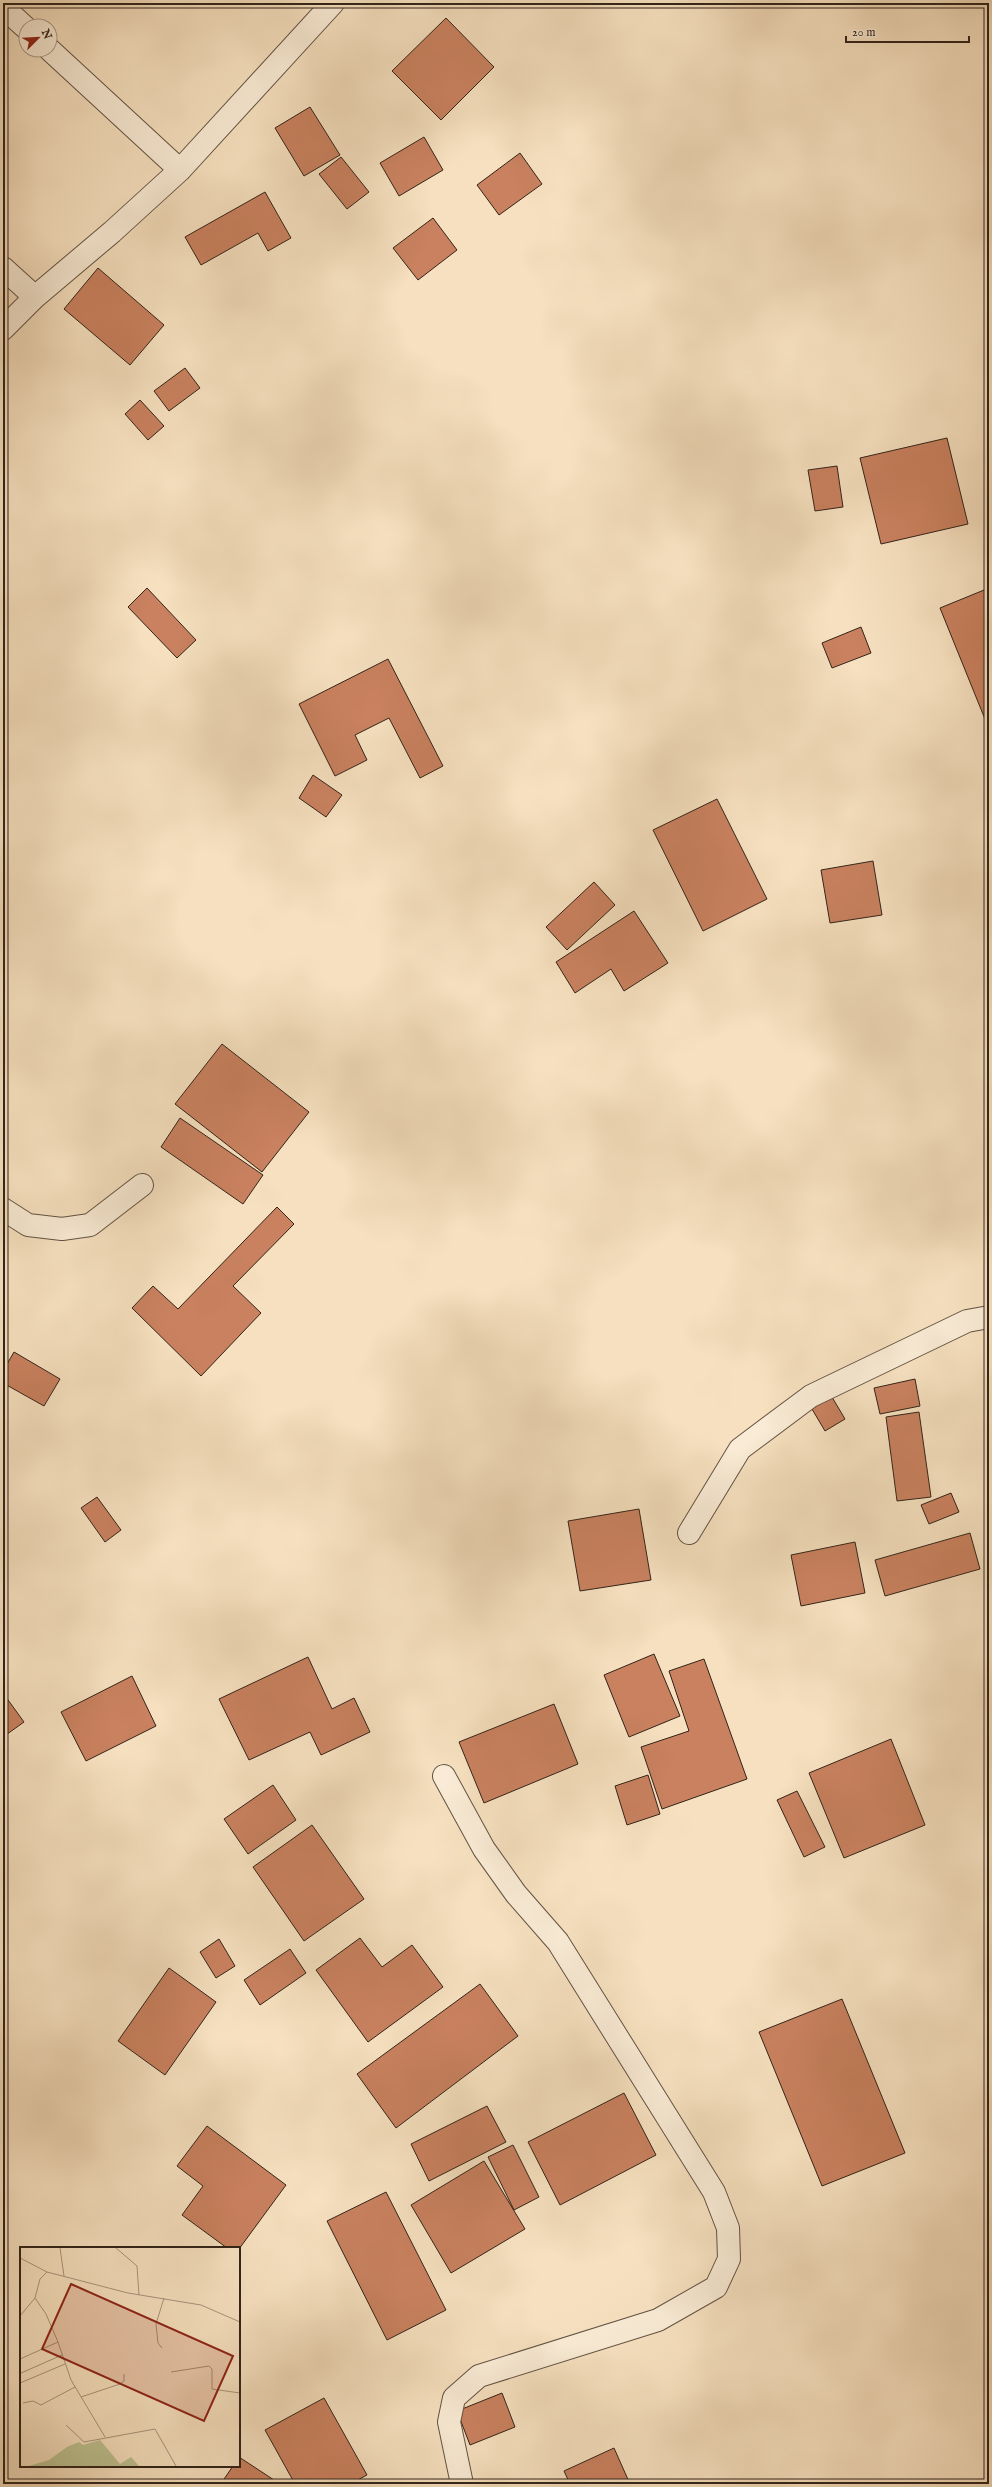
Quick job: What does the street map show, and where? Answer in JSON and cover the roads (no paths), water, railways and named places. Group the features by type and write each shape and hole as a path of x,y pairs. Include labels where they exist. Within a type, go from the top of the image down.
{"street":[{"path":"3,329 35,297 112,232 180,170 333,3"},
{"path":"3,7 18,21"},
{"path":"58,57 180,170"},
{"path":"3,268 35,297"},
{"path":"3,1209 28,1225 62,1229 90,1225 142,1185"},
{"path":"690,1533 740,1449 811,1396 967,1321 989,1317"},
{"path":"444,1776 484,1849 516,1894 558,1942 714,2192 728,2228 729,2259 716,2287 658,2320 479,2376 454,2398 449,2422 462,2484"}]}
